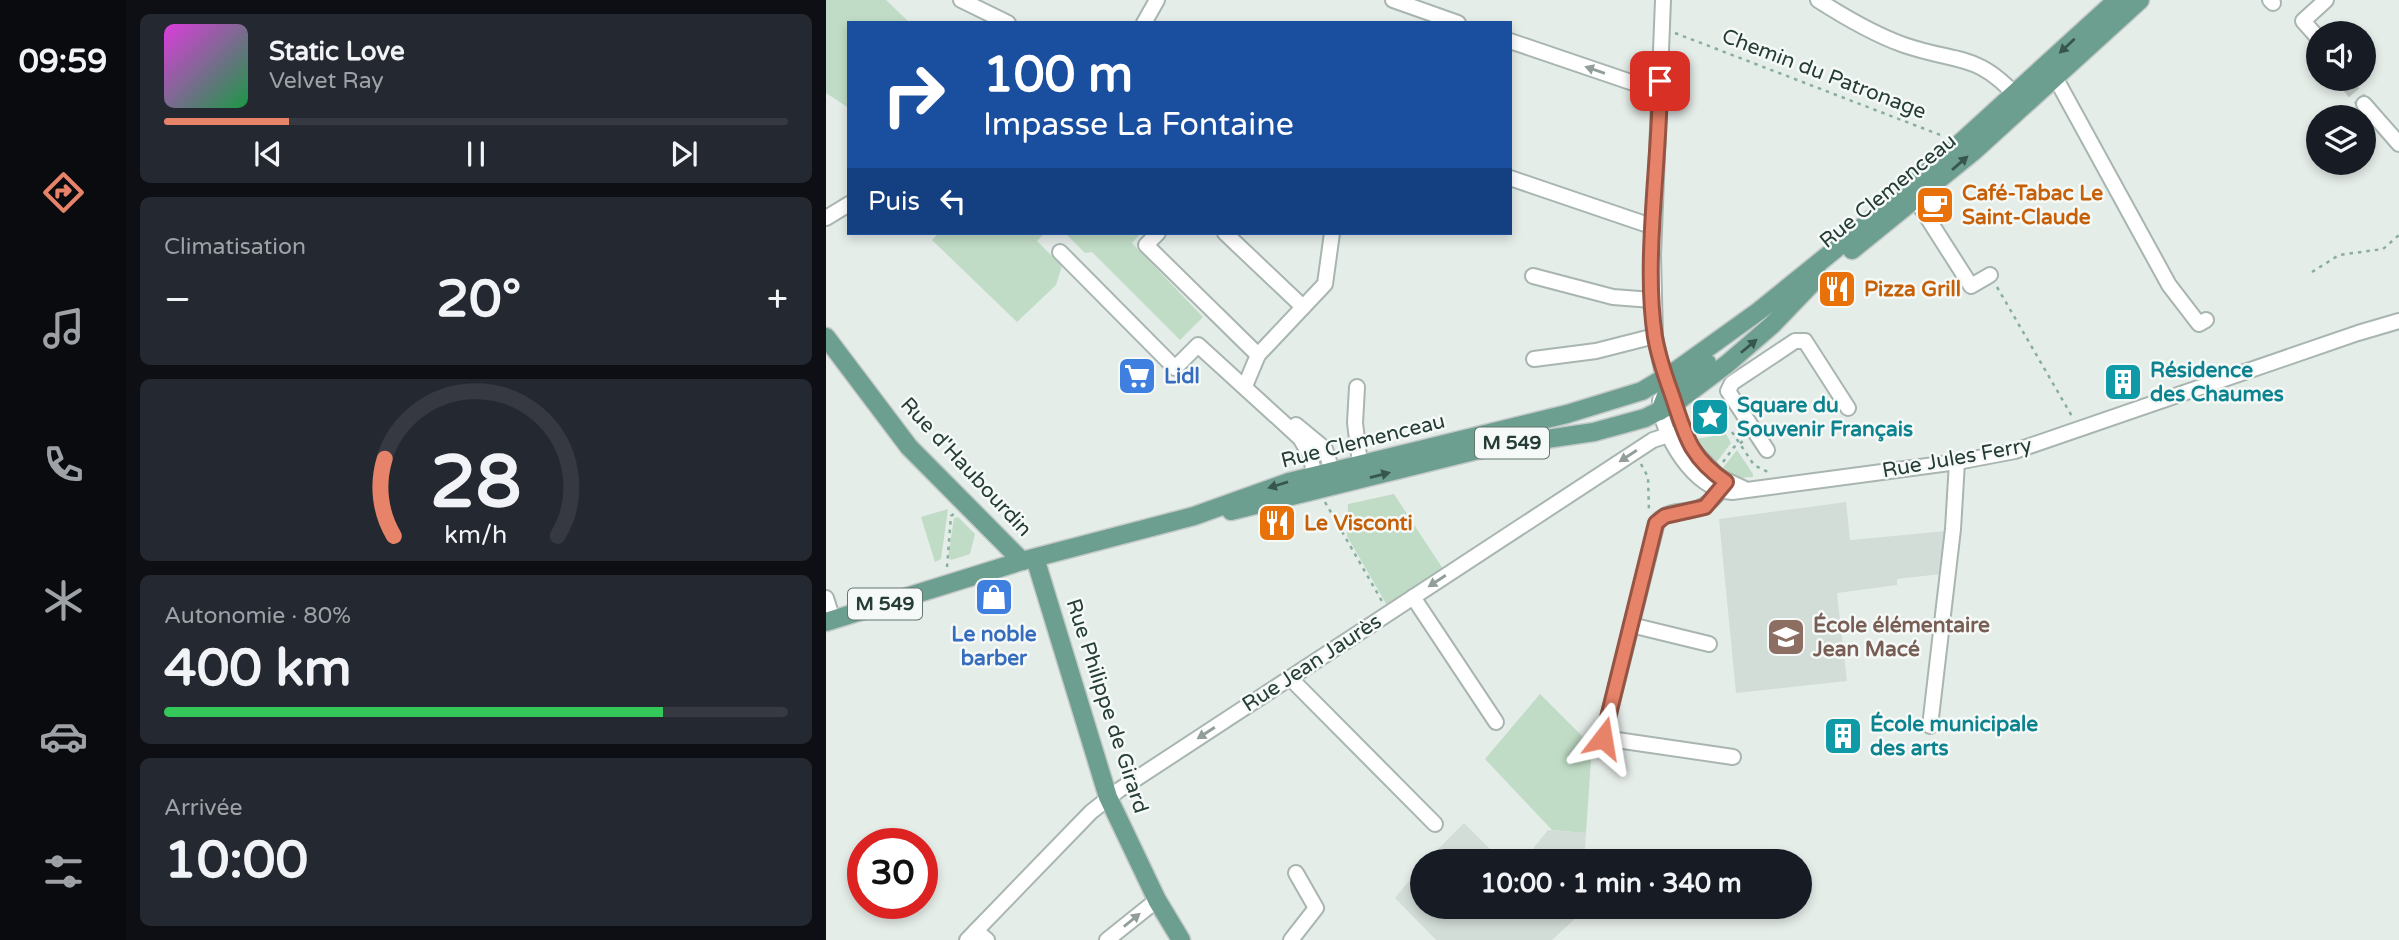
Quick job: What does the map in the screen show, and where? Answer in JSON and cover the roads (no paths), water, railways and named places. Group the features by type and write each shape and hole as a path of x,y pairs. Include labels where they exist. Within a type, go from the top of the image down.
{"main road":[{"name":"Rue Clemenceau","path":"2051,71 2117,0"},
{"name":"Rue Clemenceau","path":"1029,560 1325,480 1507,444 1605,430 1667,396 1755,341 1814,280 2051,71 2140,0"},
{"name":"Rue Clemenceau","path":"1667,396 1717,354 1759,311 1913,194 1960,143 2020,99"},
{"name":"Rue d'Haubourdin","path":"826,337 909,447 1029,560"},
{"name":"Rue Clemenceau","path":"1325,480 1360,463 1609,402 1642,391 1667,396"},
{"name":"M 549","path":"830,621 1029,560"},
{"name":"Rue Philippe de Girard","path":"1029,560 1108,797 1157,900 1181,940"}],"street":[{"path":"1145,21 1157,0"},
{"path":"1393,0 1452,21"},
{"path":"1663,0 1652,300 1655,336 1667,396 1667,434 1705,482 1723,486"},
{"path":"1818,0 1852,22 1894,41 1977,64 1993,73 2020,99"},
{"path":"2306,24 2303,21 2326,0"},
{"path":"970,2 1004,21"},
{"path":"1512,42 1660,92"},
{"path":"2051,71 2169,285 2199,324 2206,320"},
{"path":"2364,104 2399,144"},
{"path":"1512,179 1654,227"},
{"path":"1913,194 1971,286 1990,275"},
{"path":"826,218 847,205"},
{"path":"1155,235 1146,245 1258,355"},
{"path":"1227,235 1303,307"},
{"path":"1245,386 1258,355 1325,284 1332,235"},
{"path":"1060,253 1175,368 1198,345 1266,404 1320,444 1325,480"},
{"path":"1533,276 1614,297 1652,300"},
{"name":"Rue Jules Ferry","path":"1723,486 1748,489 1957,462 2015,451 2330,342 2399,321"},
{"path":"1534,359 1596,351 1655,336"},
{"path":"1767,450 1728,391 1732,383 1795,341 1805,341 1847,408"},
{"path":"1357,387 1355,423 1360,463"},
{"path":"1667,396 1687,443"},
{"path":"1667,434 1679,436 1687,443 1723,486"},
{"name":"Rue Jean Jaurès","path":"977,937 1108,797 1634,452 1667,434"},
{"path":"1930,726 1953,529 1957,462"},
{"path":"1723,486 1705,507 1665,516 1656,523 1603,738 1733,757"},
{"path":"1413,597 1496,722"},
{"path":"826,598 830,621"},
{"path":"1631,625 1709,644"},
{"path":"1290,678 1435,824"},
{"path":"1291,940 1316,908 1296,873"},
{"path":"1107,940 1157,900"}],"tunnel":[{"path":"2353,91 2364,104"}],"place":[{"name":"Café-Tabac Le Saint-Claude","path":"1935,205"},
{"name":"Pizza Grill","path":"1837,289"},
{"name":"Lidl","path":"1137,376"},
{"name":"Résidence des Chaumes","path":"2123,382"},
{"name":"Square du Souvenir Français","path":"1710,417"},
{"name":"Le Visconti","path":"1277,523"},
{"name":"Le noble barber","path":"994,597"},
{"name":"École élémentaire Jean Macé","path":"1786,637"},
{"name":"École municipale des arts","path":"1843,736"}]}
